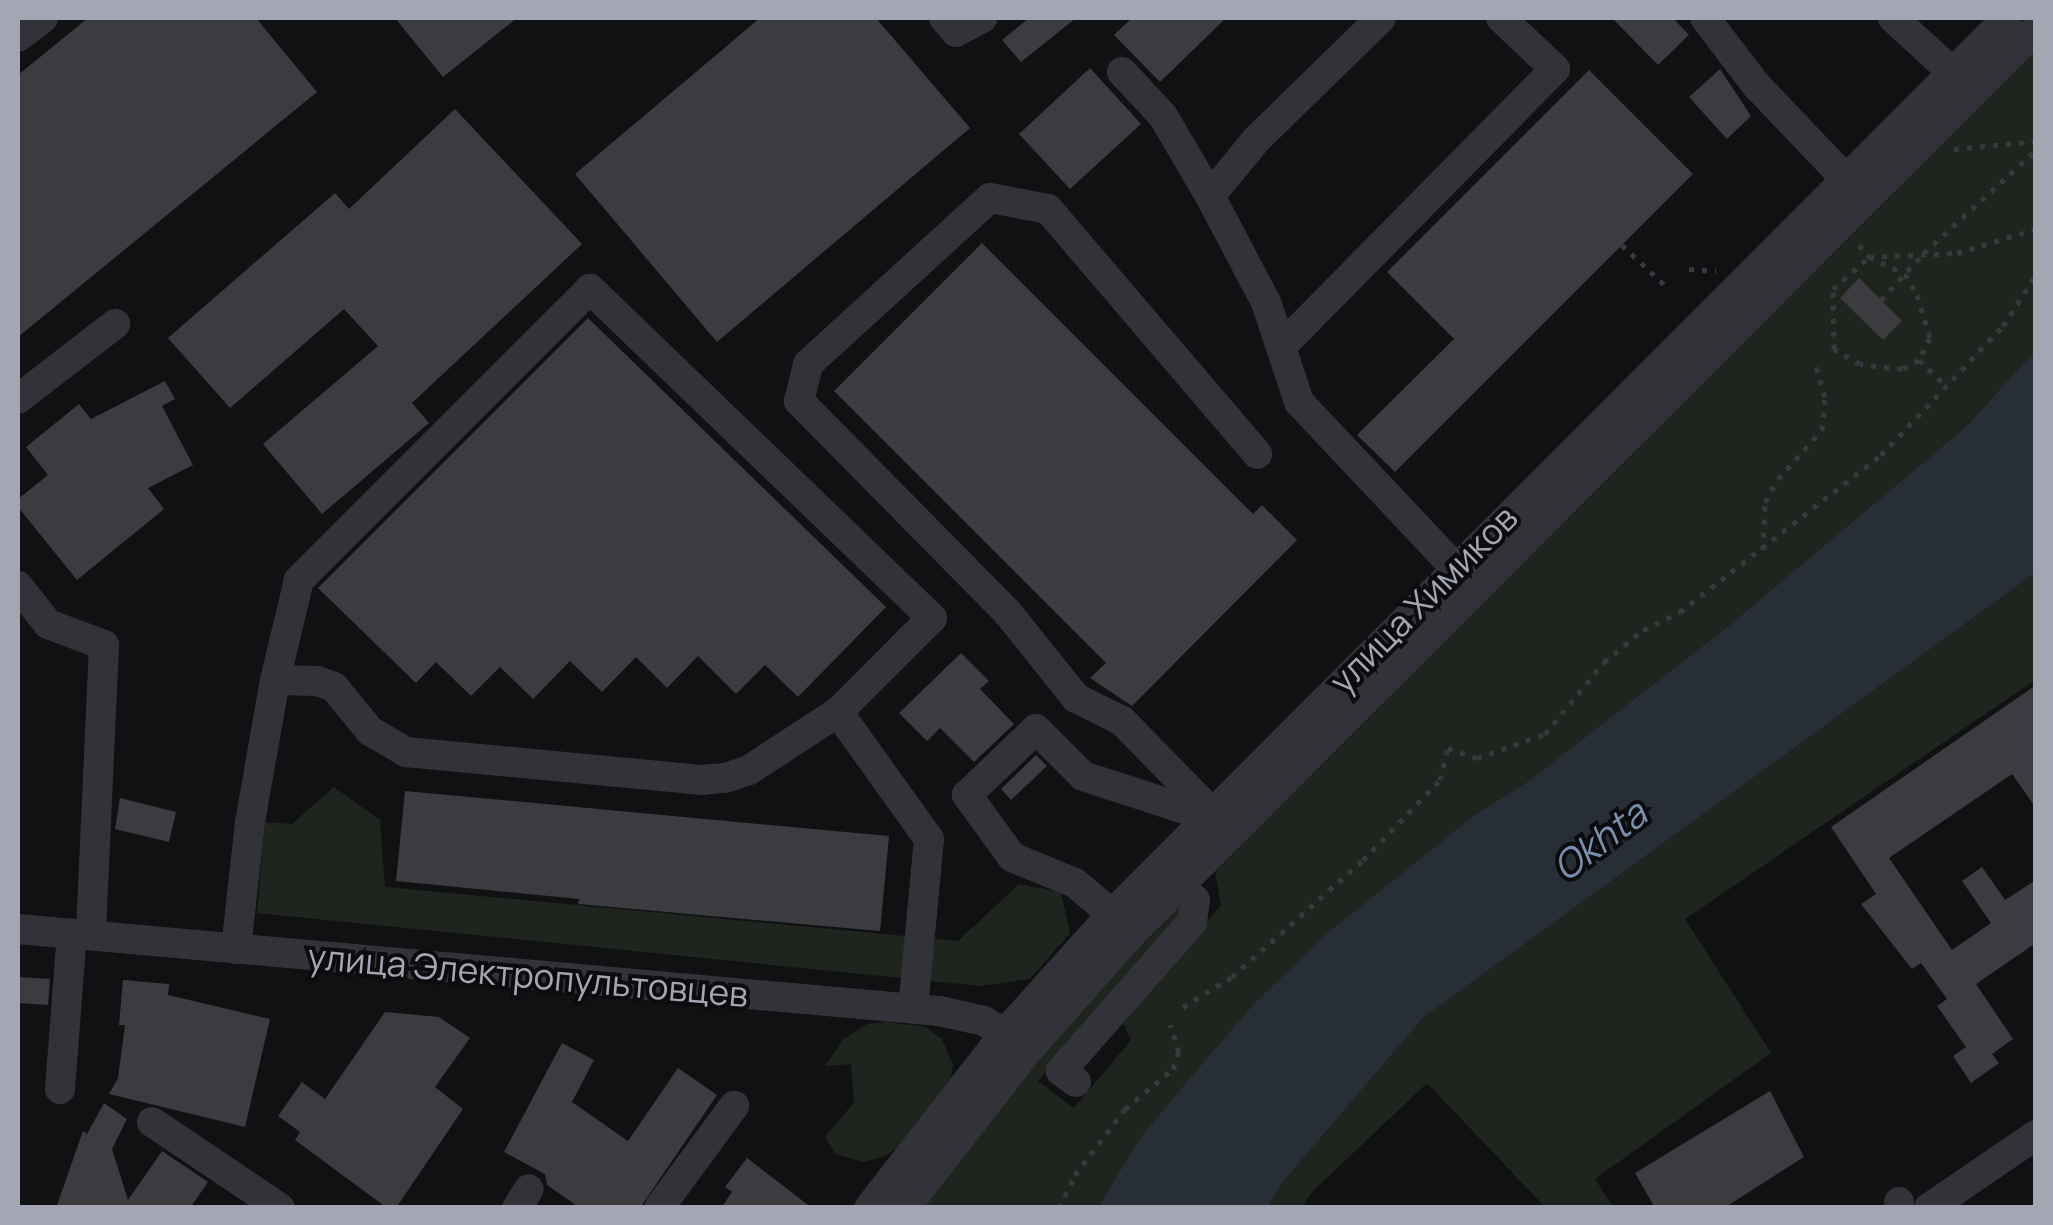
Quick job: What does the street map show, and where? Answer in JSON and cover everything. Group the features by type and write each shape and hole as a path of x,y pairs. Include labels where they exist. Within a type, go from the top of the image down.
{"street":[{"path":"18,37 43,18"},
{"path":"944,18 956,32 982,18"},
{"path":"1210,196 1257,139 1381,18"},
{"path":"1281,347 1555,68 1502,18"},
{"path":"1705,18 1757,86 1846,179"},
{"path":"1893,18 1963,82"},
{"name":"улица Химиков","path":"905,1208 1017,1041 1112,914 1209,813 1465,577 1963,82 2007,18"},
{"name":"улица Химиков","path":"869,1208 1017,1041 1232,835 1465,577 1846,179 1963,82 2036,29"},
{"path":"1122,72 1162,116 1210,196 1266,302 1299,402 1465,577"},
{"path":"1232,835 1122,721 1076,698 1008,613 799,401 808,364 990,198 1048,209 1257,454"},
{"path":"236,948 250,822 275,680 300,580 590,289 932,618 838,712 749,770 702,780 406,752 370,731 334,686 317,681 275,680"},
{"path":"18,400 115,324"},
{"path":"18,586 48,624 104,644 82,934 60,1089"},
{"path":"838,712 929,839 912,1008"},
{"path":"1112,914 1075,884 1012,857 967,794 1036,729 1084,776 1209,813"},
{"path":"1076,1082 1060,1070 1192,922 1195,900 1179,887"},
{"name":"улица Электропультовцев","path":"18,929 912,1008 959,1014 1017,1041"},
{"path":"659,1208 734,1106"},
{"path":"152,1122 280,1208"},
{"path":"1909,1206 2032,1129"}],"path":[{"path":"1940,149 2036,141"},
{"path":"1881,300 1924,253 2036,150"},
{"path":"1862,248 1868,257 1904,274 1918,296 1930,338 1918,360 1902,369 1860,364 1834,350 1833,289 1868,257 1957,253 2036,230"},
{"path":"1622,245 1669,289"},
{"path":"1689,269 1730,273"},
{"path":"1183,1007 1232,978 1362,860 1440,780 1448,748 1476,758 1545,734 1604,662 1762,550 1881,454 2004,326 2036,275"},
{"path":"1918,360 1947,386"},
{"path":"1762,550 1765,502 1778,479 1822,430 1825,397 1816,366"},
{"path":"1060,1208 1075,1175 1125,1108 1173,1069 1178,1052 1170,1024"}],"shaded area":[{"path":"2035,46 2035,351 2012,383 1969,424 1726,628 1527,782 1473,816 1327,933 1140,1138 1098,1207 924,1208 1027,1073 1178,901 1179,919 1038,1081 1074,1108 1131,1040 1122,1021 1221,905 1215,870"},
{"path":"2035,573 2035,680 1685,919 1771,1053 1595,1179 1613,1207 1545,1207 1427,1083 1311,1193 1302,1207 1268,1208 1282,1183 1424,1017"},
{"path":"334,787 380,820 385,887 958,941 1019,884 1061,892 1070,933 1030,979 981,986 257,913 265,822 292,824"},
{"path":"887,1022 925,1027 942,1039 953,1065 951,1078 898,1147 884,1157 863,1162 835,1154 825,1136 854,1103 851,1064 825,1066 844,1039 867,1024"}],"water":[{"name":"Okhta","path":"2035,351 2035,573 1424,1017 1282,1183 1268,1207 1098,1207 1140,1138 1254,1004 1327,933 1473,816 1527,782 1726,628 1969,424"}],"building":[{"path":"88,18 256,18 317,92 18,337 18,75"},
{"path":"395,18 517,18 443,77"},
{"path":"760,18 876,18 970,128 717,342 575,174"},
{"path":"1029,18 1076,18 1021,62 1002,40"},
{"path":"1132,18 1226,18 1160,82 1114,35"},
{"path":"1612,18 1673,18 1689,35 1658,65"},
{"path":"1090,68 1141,124 1070,189 1019,134"},
{"path":"1720,69 1751,116 1727,139 1689,97"},
{"path":"1589,70 1693,174 1395,472 1357,435 1454,339 1387,272"},
{"path":"455,109 582,244 412,403 429,423 322,514 263,444 378,346 344,309 230,408 168,338 335,193 349,209"},
{"path":"982,243 1253,514 1262,505 1297,540 1132,706 1090,678 1106,663 834,391"},
{"path":"1859,278 1902,321 1883,340 1840,298"},
{"path":"588,318 886,607 798,697 765,665 736,694 698,656 667,688 636,657 602,692 570,661 533,699 500,667 471,696 436,662 416,683 318,588"},
{"path":"165,381 175,399 162,406 193,465 148,488 164,509 77,580 18,507 18,499 48,475 26,447 79,404 91,419"},
{"path":"961,653 989,681 980,689 1014,724 974,762 940,728 927,741 899,713"},
{"path":"2036,685 2036,808 2012,774 1889,858 1952,950 1991,923 1962,881 1982,867 2005,900 2036,880 2036,943 1976,984 2013,1039 1992,1054 1999,1063 1971,1083 1953,1056 1966,1047 1937,1006 1947,999 1921,963 1912,969 1861,904 1876,894 1831,827"},
{"path":"1036,755 1047,766 1011,800 1001,789"},
{"path":"405,791 889,836 880,931 578,904 579,899 396,881"},
{"path":"120,798 176,812 169,842 115,829"},
{"path":"18,977 50,979 48,1005 18,1003"},
{"path":"123,980 169,984 168,995 270,1019 245,1127 109,1094 118,1078 125,1025 119,1025"},
{"path":"385,1012 439,1017 470,1038 435,1087 463,1109 396,1208 387,1208 295,1140 300,1132 278,1116 302,1082 325,1099"},
{"path":"562,1043 594,1060 572,1102 628,1141 678,1068 717,1095 640,1208 580,1208 547,1185 545,1174 504,1152"},
{"path":"1770,1091 1804,1157 1724,1208 1655,1208 1635,1173"},
{"path":"104,1103 127,1119 112,1149 128,1200 162,1151 208,1182 190,1208 56,1208 83,1131 87,1134"},
{"path":"747,1158 812,1208 721,1208 732,1192 725,1187"}]}
